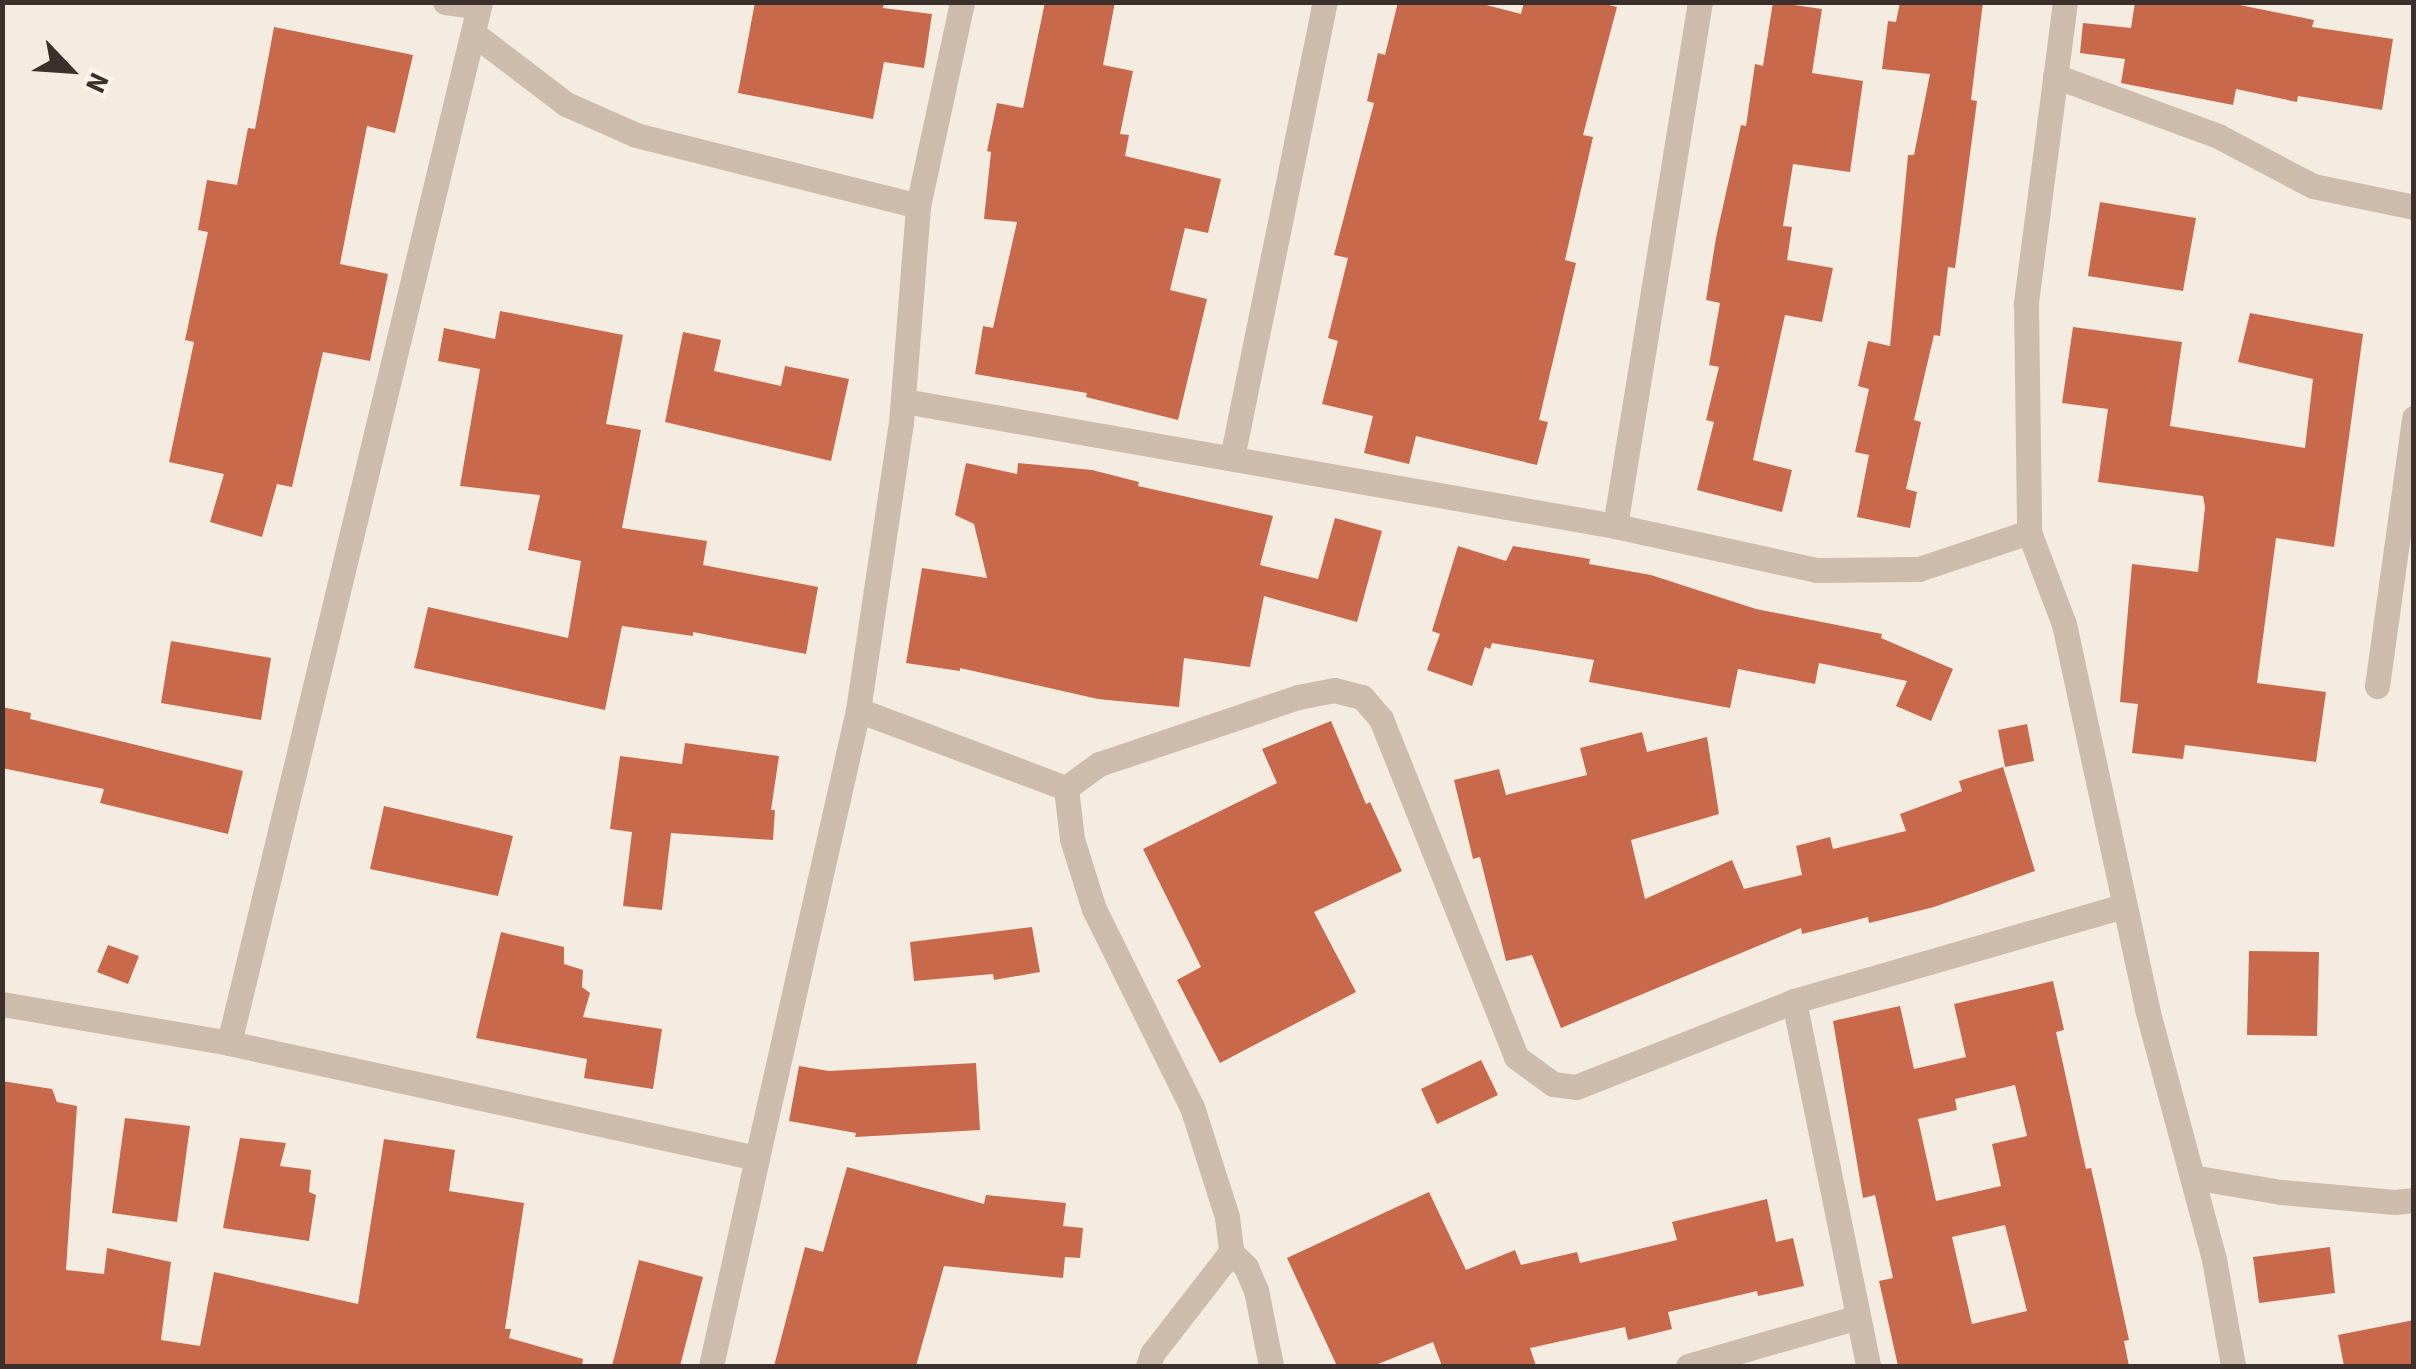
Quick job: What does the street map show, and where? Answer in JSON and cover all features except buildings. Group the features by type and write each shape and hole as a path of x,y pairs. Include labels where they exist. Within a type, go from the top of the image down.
{"street":[{"path":"229,1043 480,5 445,2"},
{"path":"711,1366 858,710 904,401 918,206 962,2"},
{"path":"1232,458 1324,2"},
{"path":"1615,526 1700,2"},
{"path":"2065,2 2026,304 2029,532 2064,624 2124,906 2214,1259 2233,1366"},
{"path":"474,34 566,104 636,136 918,206"},
{"path":"2055,76 2218,136 2314,186 2414,207"},
{"path":"904,401 1615,526 1816,570 1919,569 2029,532"},
{"path":"2378,686 2414,418"},
{"path":"1066,788 1099,764 1298,698 1334,690 1362,697 1381,719 1516,1058 1552,1084 1576,1087 1794,1002 2124,906"},
{"path":"858,710 1066,788"},
{"path":"1066,788 1072,839 1094,909 1192,1107 1226,1217 1231,1252 1246,1267 1256,1290 1271,1366"},
{"path":"1794,1002 1868,1366"},
{"path":"2,1004 229,1043 757,1158"},
{"path":"2192,1177 2281,1192 2395,1202 2414,1200"},
{"path":"1148,1366 1152,1354 1231,1252"},
{"path":"1688,1366 1858,1317"}]}
